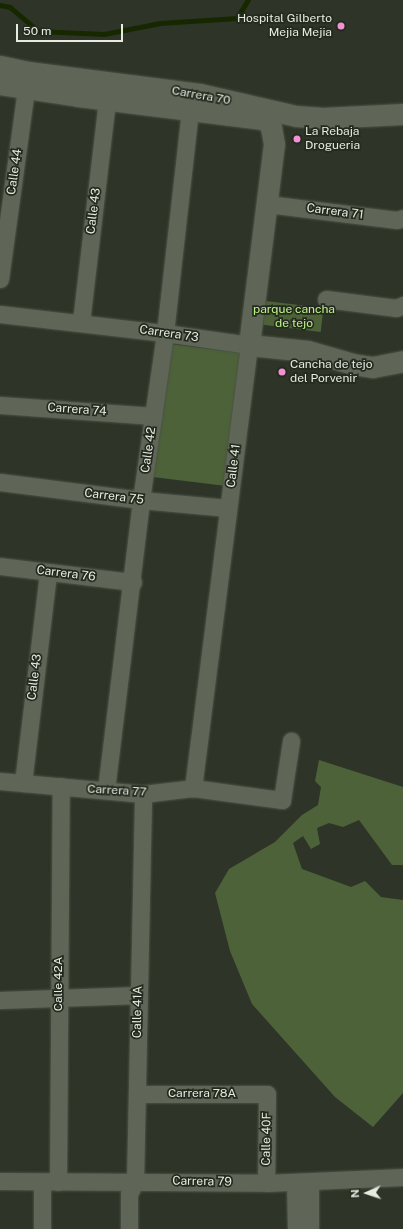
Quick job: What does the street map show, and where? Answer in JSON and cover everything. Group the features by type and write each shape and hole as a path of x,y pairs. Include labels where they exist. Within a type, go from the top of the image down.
{"street":[{"name":"Carrera 70","path":"0,66 28,72 200,94 296,116 323,118 403,114"},
{"name":"Carrera 70","path":"0,84 107,100 262,119 271,127 274,144"},
{"name":"Calle 44","path":"0,278 26,89"},
{"name":"Calle 43","path":"81,322 107,100"},
{"name":"Calle 42","path":"106,790 133,582 141,500 165,333 190,110"},
{"path":"274,144 296,116"},
{"name":"Calle 41","path":"194,788 274,144"},
{"name":"Carrera 71","path":"267,204 397,220 403,218"},
{"path":"326,299 396,308 403,306"},
{"name":"Carrera 73","path":"0,314 81,322 249,345 308,351 338,358 353,364 373,367 403,361"},
{"path":"253,316 259,330 278,348"},
{"name":"Carrera 74","path":"0,405 154,416"},
{"name":"Carrera 75","path":"0,482 141,500 228,508"},
{"name":"Carrera 76","path":"0,566 133,582"},
{"name":"Calle 43","path":"23,783 48,572"},
{"name":"Carrera 77","path":"0,781 143,794 194,788 282,800 291,741"},
{"name":"Calle 42A","path":"42,1229 50,1182 59,998 61,786"},
{"name":"Calle 41A","path":"129,1229 129,1194 135,1182 143,794"},
{"path":"0,1000 138,995"},
{"name":"Carrera 78A","path":"137,1094 267,1094"},
{"name":"Calle 40F","path":"266,1183 267,1094"},
{"name":"Carrera 79","path":"0,1181 266,1183 403,1177"},
{"path":"296,1229 303,1182"},
{"path":"303,1182 310,1229"}],"green space":[{"name":"parque cancha de tejo","path":"266,301 324,308 321,332 263,325"},
{"path":"169,344 242,353 226,486 153,477"},
{"path":"319,760 403,787 403,865 392,865 359,820 343,827 329,823 317,828 320,844 311,849 303,836 293,843 302,869 351,887 365,881 381,897 403,900 403,1093 373,1127 335,1097 252,1004 230,951 215,893 229,869 275,842 302,815 318,805 321,787 315,781"}],"waterway":[{"path":"0,5 10,7 39,31 104,34 160,23 237,18 248,0"}],"place":[{"name":"Hospital Gilberto Mejia Mejia","path":"341,26"},
{"name":"La Rebaja Drogueria","path":"297,139"},
{"name":"Cancha de tejo del Porvenir","path":"282,372"}]}
